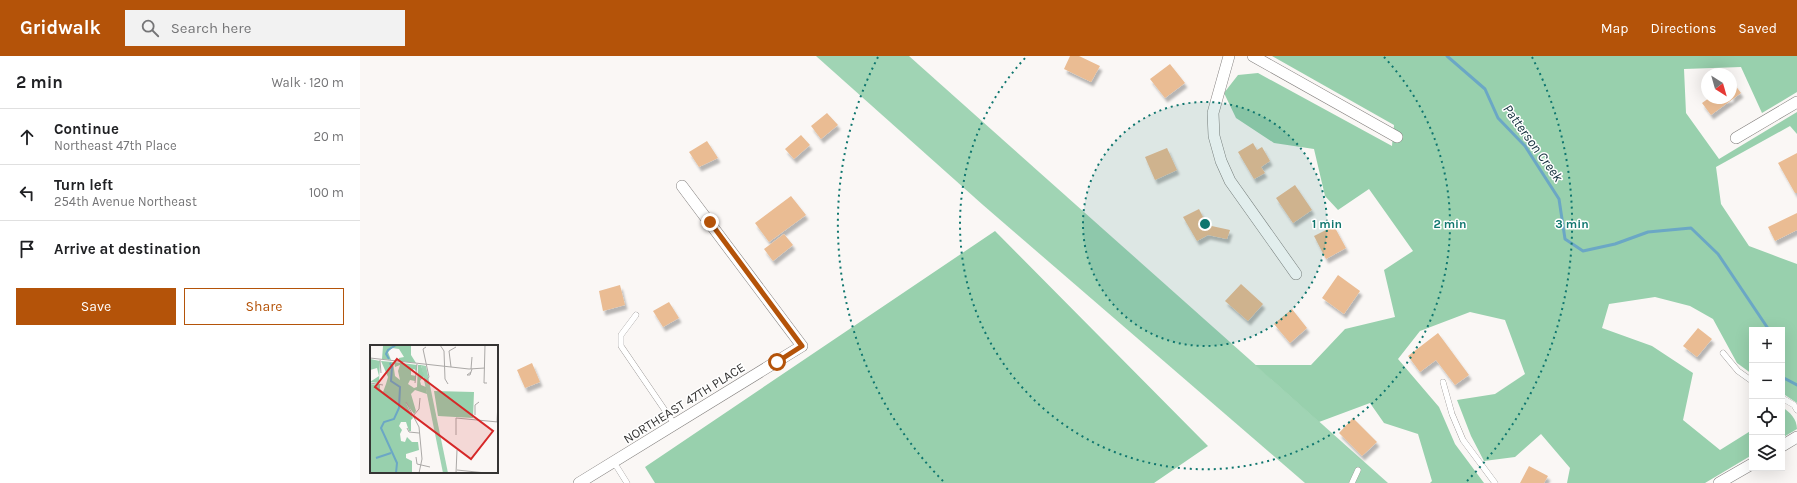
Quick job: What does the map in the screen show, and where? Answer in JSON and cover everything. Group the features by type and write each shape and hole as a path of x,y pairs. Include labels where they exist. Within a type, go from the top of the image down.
{"street":[{"path":"1230,56 1213,113 1214,136 1220,161 1230,181 1296,274"},
{"path":"1253,56 1397,137"},
{"path":"1736,138 1797,102"},
{"name":"NORTHEAST 47TH PLACE","path":"579,483 802,346 682,186"},
{"path":"1785,444 1797,438"},
{"path":"1719,483 1749,466"}],"lane":[{"path":"636,316 621,335 621,346 675,425"},
{"path":"1723,353 1738,370 1749,379"},
{"path":"1443,382 1452,414 1463,440 1495,483"},
{"path":"1784,399 1794,405 1797,410"},
{"path":"612,464 617,468 627,483"},
{"path":"1352,483 1358,470"}],"green space":[{"path":"816,56 909,56 1388,483 1305,483 983,205"},
{"path":"1272,56 1797,56 1797,92 1762,113 1741,67 1684,69 1686,113 1719,159 1797,112 1797,134 1790,126 1716,167 1721,204 1749,246 1797,264 1797,403 1785,395 1785,327 1749,327 1749,372 1737,363 1713,319 1690,306 1655,297 1609,304 1602,328 1652,346 1693,373 1683,420 1720,450 1749,432 1749,457 1705,483 1567,483 1570,468 1541,434 1515,457 1484,461 1471,436 1457,400 1495,394 1525,374 1505,320 1470,312 1420,331 1398,359 1439,407 1455,444 1484,483 1430,483 1432,481 1418,434 1384,423 1370,403 1319,422 1255,365 1311,365 1345,329 1395,317 1384,270 1413,251 1369,189 1338,210 1325,196 1314,149 1274,143 1236,118 1224,93 1238,75 1258,73 1392,146 1394,125"},
{"path":"995,231 1208,446 1154,483 655,483 645,467"},
{"path":"1785,409 1796,422 1797,429 1785,436"}],"building":[{"path":"1070,56 1079,56 1100,66 1091,82 1064,69"},
{"path":"1170,64 1185,83 1165,98 1150,79"},
{"path":"1737,88 1741,93 1737,96"},
{"path":"1703,104 1726,104 1711,115"},
{"path":"827,113 838,125 821,139 811,126"},
{"path":"801,135 810,145 794,159 785,149"},
{"path":"707,141 718,158 699,167 689,152"},
{"path":"1253,143 1257,150 1262,147 1270,161 1261,167 1265,173 1254,179 1238,152"},
{"path":"1167,148 1177,170 1155,180 1145,157"},
{"path":"1797,153 1797,193 1795,193 1778,163"},
{"path":"1295,185 1312,210 1293,223 1276,198"},
{"path":"791,196 806,215 769,242 755,223"},
{"path":"1199,209 1207,225 1230,230 1227,239 1208,235 1197,241 1183,217"},
{"path":"1797,213 1797,230 1775,241 1768,227"},
{"path":"1334,226 1346,248 1326,259 1314,236"},
{"path":"784,234 793,245 773,261 764,249"},
{"path":"1338,275 1360,291 1344,314 1322,298"},
{"path":"1241,284 1263,304 1248,321 1225,301"},
{"path":"620,285 625,305 603,311 599,291"},
{"path":"669,302 679,318 663,327 653,311"},
{"path":"1292,309 1307,328 1290,343 1274,324"},
{"path":"1698,328 1712,339 1697,357 1683,346"},
{"path":"1438,333 1469,375 1455,385 1436,360 1420,372 1408,356"},
{"path":"532,363 540,382 525,388 517,370"},
{"path":"1353,418 1377,442 1362,456 1339,433"},
{"path":"1529,466 1548,476 1544,483 1520,483"}],"waterway":[{"name":"Patterson Creek","path":"1447,56 1485,89 1498,118 1525,146 1559,199 1565,239 1583,251 1615,244 1648,232 1691,228 1718,254 1767,327"},
{"name":"Patterson Creek","path":"1785,379 1797,385"}],"route":[{"path":"710,222 802,346 777,362"}]}
